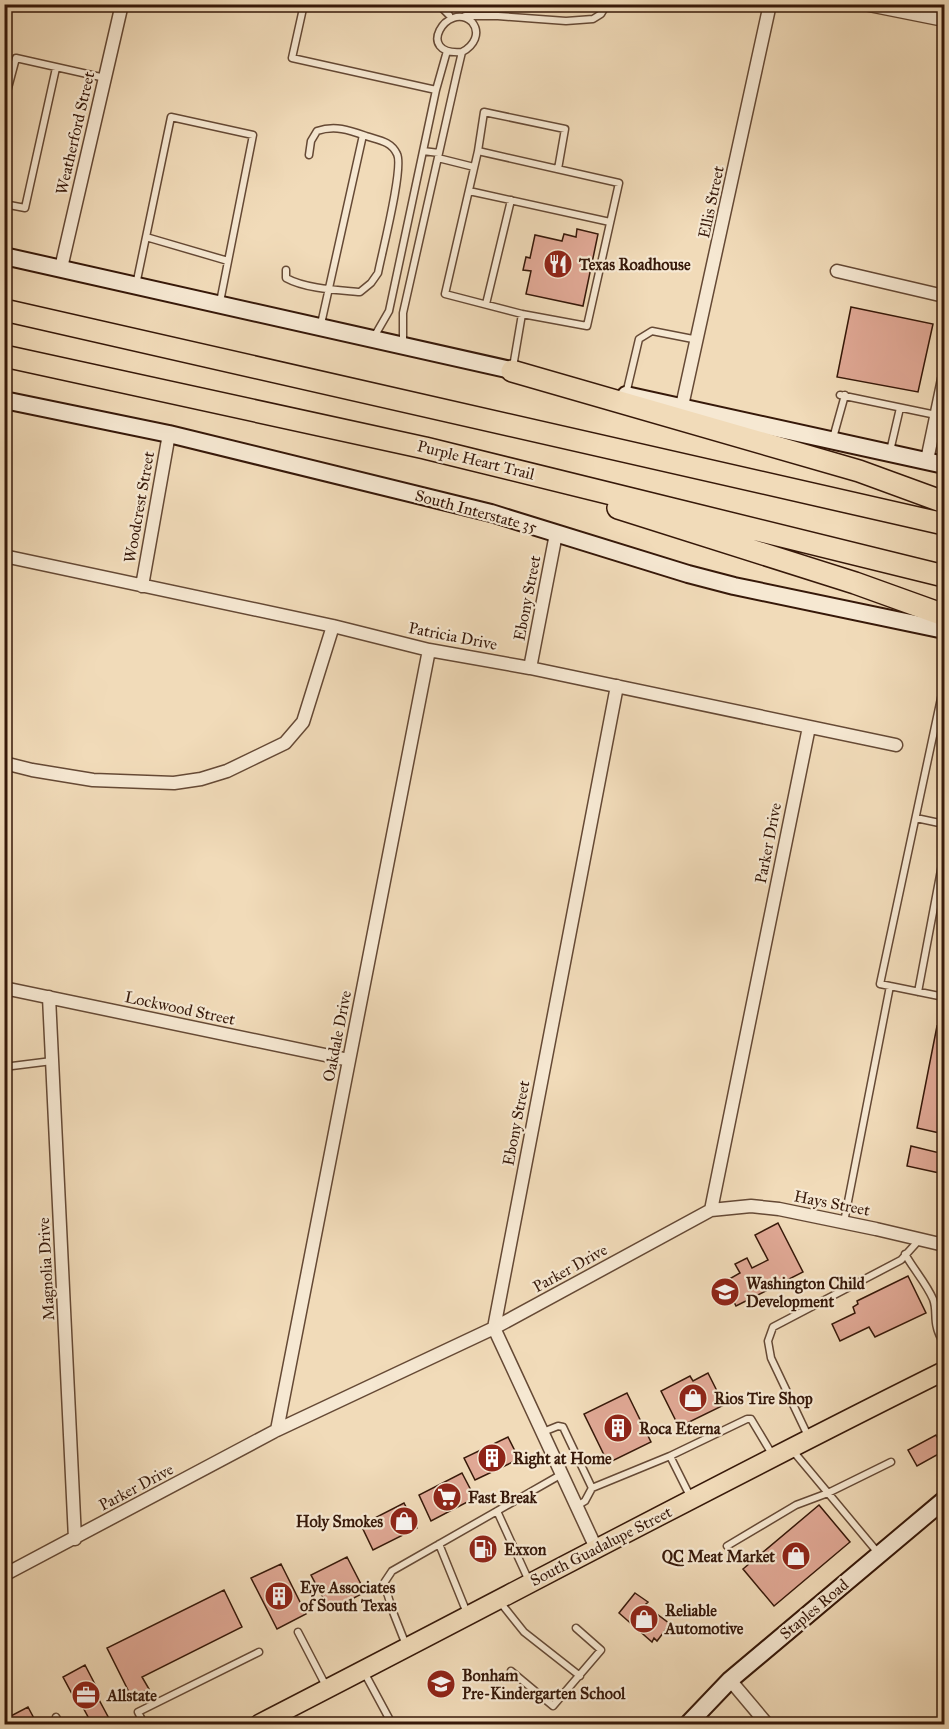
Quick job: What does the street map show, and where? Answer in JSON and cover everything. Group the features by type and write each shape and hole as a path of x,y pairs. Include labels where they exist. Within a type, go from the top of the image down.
{"highway":[{"path":"4,310 945,524"},
{"name":"Purple Heart Trail","path":"4,356 426,448 945,576"},
{"path":"512,371 859,471 945,502"},
{"path":"426,448 855,583 945,615"}],"main road":[{"path":"4,256 512,371 682,406 945,465"},
{"name":"South Interstate 35","path":"4,400 169,434 492,513 734,586 945,630"},
{"name":"South Guadalupe Street","path":"259,1725 809,1438 945,1371"},
{"name":"Staples Road","path":"688,1725 730,1680 945,1500"}],"street":[{"name":"Weatherford Street","path":"61,268 122,4"},
{"name":"Ellis Street","path":"682,406 770,4"},
{"path":"864,4 945,20"},
{"path":"837,271 945,296"},
{"path":"927,460 945,379"},
{"name":"Woodcrest Street","path":"142,585 169,434"},
{"name":"Ebony Street","path":"530,668 556,534"},
{"name":"Patricia Drive","path":"4,556 333,626 429,650 530,668 896,745"},
{"path":"4,763 93,780 174,783 201,779 227,771 285,742 303,722 333,626"},
{"name":"Oakdale Drive","path":"277,1430 429,650"},
{"name":"Ebony Street","path":"494,1328 617,686"},
{"name":"Parker Drive","path":"4,1575 277,1430 494,1328 711,1209 809,727"},
{"name":"Lockwood Street","path":"4,988 349,1060"},
{"name":"Magnolia Drive","path":"49,997 75,1539"},
{"name":"Hays Street","path":"711,1209 751,1206 844,1222 945,1245"},
{"path":"494,1328 596,1548"},
{"path":"730,1680 767,1725"}],"lane":[{"path":"304,4 292,58 436,90"},
{"path":"438,4 449,15"},
{"path":"465,16 498,15 566,21 593,19 601,14 607,4"},
{"path":"449,15 465,16 475,27 474,43 462,52 447,51 439,43 437,32 441,22 449,15"},
{"path":"373,339 389,311 436,90 447,51"},
{"path":"403,346 403,313 462,52"},
{"path":"4,103 16,58 105,78"},
{"path":"4,204 25,208 56,68"},
{"path":"478,151 619,183 587,326 522,314 445,294 478,151 484,112 565,129 558,169"},
{"path":"136,285 171,117 253,135 219,304"},
{"path":"286,270 286,278 293,282 328,289 360,292 371,283 378,273 399,173 398,155 388,143 337,127 317,131 311,141 309,155"},
{"path":"320,327 363,135"},
{"path":"423,151 474,167"},
{"path":"469,191 610,222"},
{"path":"486,304 511,200"},
{"path":"146,237 228,261"},
{"path":"402,247 417,249"},
{"path":"512,371 522,314"},
{"path":"626,395 639,339 652,331 698,340"},
{"path":"832,440 842,395 936,416"},
{"path":"890,452 900,408"},
{"path":"944,688 880,984 945,997"},
{"path":"916,818 945,824"},
{"path":"918,992 945,854"},
{"path":"844,1222 890,986"},
{"path":"4,1067 52,1061"},
{"path":"809,1438 771,1358 768,1341 773,1327 901,1260 920,1239"},
{"path":"905,1254 934,1301 937,1328 945,1345"},
{"path":"577,1506 585,1501 592,1488 669,1456 747,1419 751,1419 774,1457"},
{"path":"542,1432 558,1426 563,1427 592,1488"},
{"path":"791,1448 879,1554"},
{"path":"669,1456 692,1500"},
{"path":"727,1546 796,1505 828,1493 891,1462"},
{"path":"407,1647 384,1583 392,1570 562,1474"},
{"path":"497,1511 529,1583"},
{"path":"439,1544 468,1615"},
{"path":"497,1600 524,1632 580,1676"},
{"path":"511,1671 554,1706 601,1650 576,1628"},
{"path":"298,1632 328,1689"},
{"path":"144,1725 138,1712 259,1652"},
{"path":"364,1671 392,1725"},
{"path":"56,1717 60,1725"}],"building":[{"name":"Texas Roadhouse","path":"577,229 598,234 583,306 526,294 531,271 523,270 526,257 530,258 535,235 562,241 564,234 576,237"},
{"path":"851,307 933,324 918,392 837,377"},
{"path":"937,1026 944,1028 944,1134 917,1128"},
{"path":"911,1146 944,1154 944,1174 907,1166"},
{"path":"778,1223 803,1272 736,1306 724,1282 740,1273 735,1264 747,1258 752,1268 768,1260 755,1235"},
{"path":"908,1276 926,1313 875,1337 869,1327 840,1341 832,1324 855,1313 853,1307 858,1304 857,1301"},
{"name":"Rios Tire Shop","path":"708,1373 724,1405 679,1427 661,1391 690,1376 693,1381"},
{"name":"Roca Eterna","path":"627,1393 651,1442 608,1463 584,1414"},
{"path":"936,1435 944,1451 917,1466 908,1450"},
{"name":"Right at Home","path":"508,1437 519,1459 475,1480 464,1458"},
{"name":"Fast Break","path":"462,1473 475,1498 431,1521 419,1495"},
{"path":"404,1503 417,1528 373,1550 361,1525"},
{"name":"QC Meat Market","path":"819,1505 850,1542 774,1606 743,1569"},
{"name":"Exxon","path":"489,1537 496,1552 477,1561 470,1547"},
{"path":"347,1557 365,1592 330,1611 311,1575"},
{"name":"Eye Associates of South Texas","path":"281,1564 306,1614 277,1629 251,1578"},
{"path":"224,1590 242,1627 142,1677 149,1689 132,1698 107,1648"},
{"name":"Reliable Automotive","path":"635,1593 648,1602 645,1605 670,1624 657,1641 654,1638 652,1642 619,1613"},
{"name":"Allstate","path":"85,1665 100,1694 97,1696 112,1724 92,1724 81,1704 78,1705 63,1677"},
{"path":"28,1707 37,1724 8,1724 5,1719"}],"place":[{"name":"Texas Roadhouse","path":"558,264"},
{"name":"Washington Child Development","path":"725,1292"},
{"name":"Rios Tire Shop","path":"693,1398"},
{"name":"Roca Eterna","path":"618,1428"},
{"name":"Right at Home","path":"492,1458"},
{"name":"Fast Break","path":"447,1497"},
{"name":"Holy Smokes","path":"404,1521"},
{"name":"Exxon","path":"483,1549"},
{"name":"QC Meat Market","path":"796,1556"},
{"name":"Eye Associates of South Texas","path":"279,1596"},
{"name":"Reliable Automotive","path":"644,1619"},
{"name":"Bonham Pre-Kindergarten School","path":"441,1684"},
{"name":"Allstate","path":"86,1695"}]}
